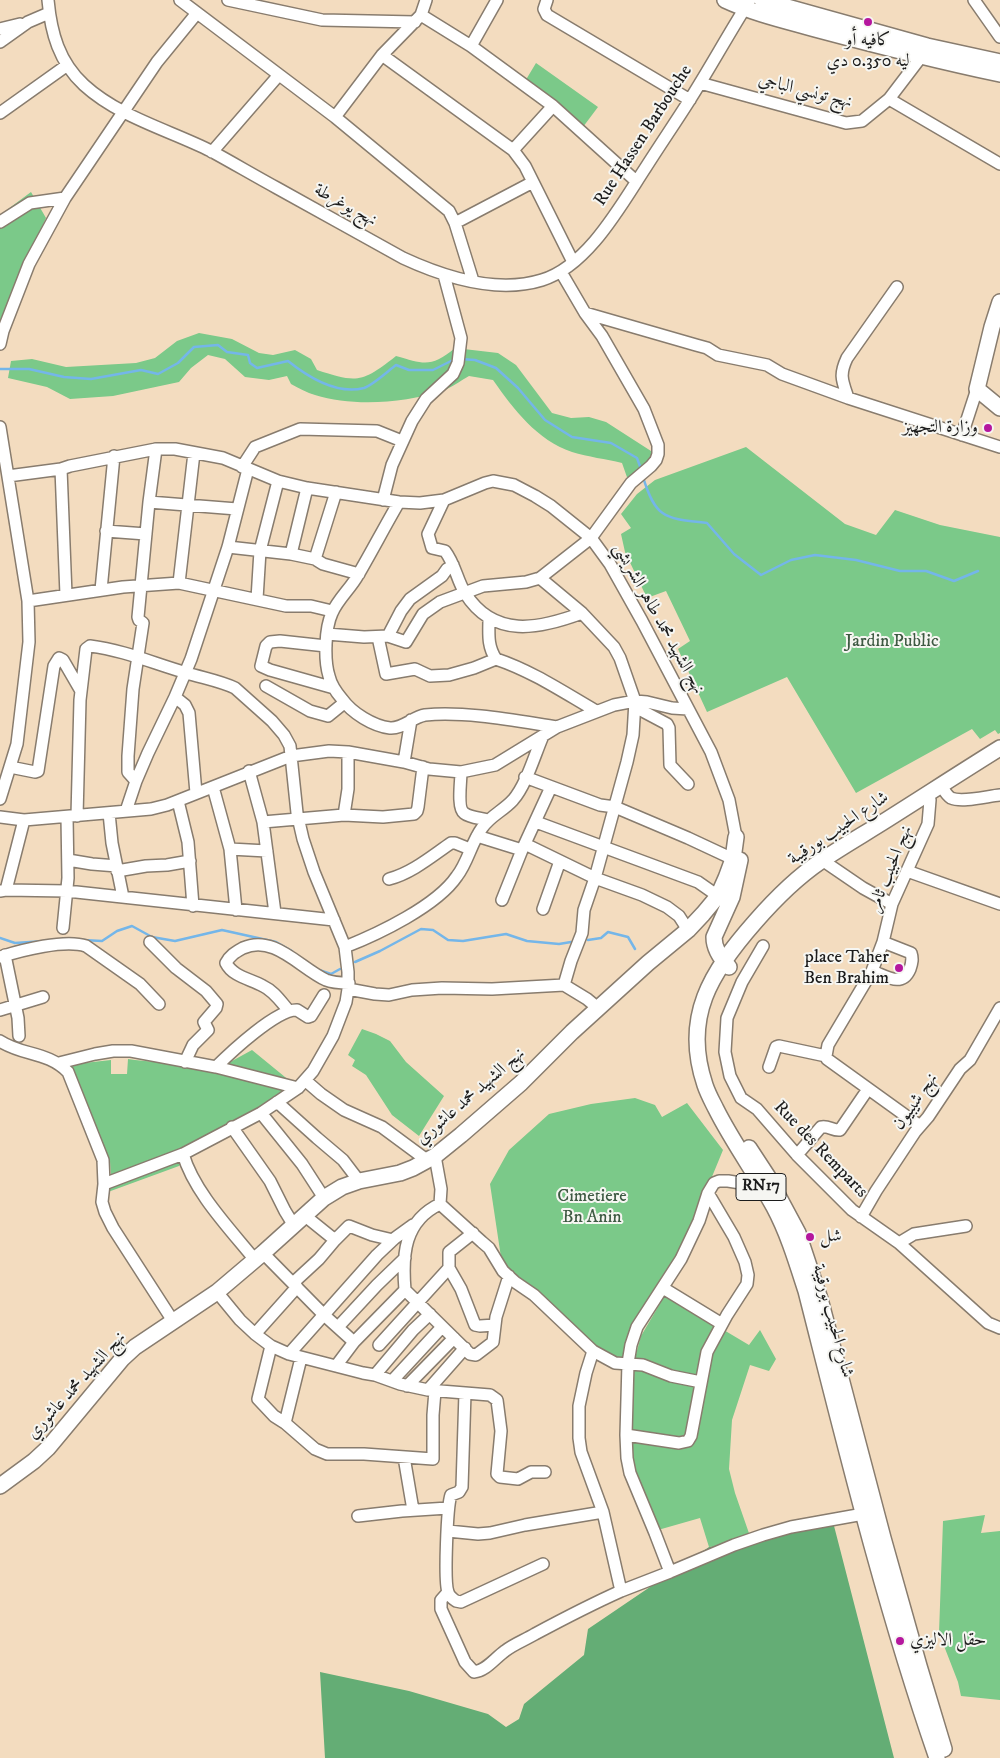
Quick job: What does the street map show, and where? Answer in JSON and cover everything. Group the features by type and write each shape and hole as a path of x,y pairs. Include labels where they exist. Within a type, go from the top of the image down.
{"main road":[{"path":"725,0 924,51 1000,62"},
{"path":"762,0 1000,74"},
{"path":"1000,302 996,330 978,390 1000,408"},
{"name":"شارع الحبيب بورقيبة","path":"947,1758 869,1513 799,1267 763,1179 710,1096 698,1064 697,1047 700,1012 710,984 751,927 791,884 936,792 1000,748"},
{"name":"شارع الحبيب بورقيبة","path":"936,792 1000,754"},
{"path":"726,964 714,944 714,937 732,897 738,873 741,855 736,837"},
{"name":"نهج الشهيد محمد عاشوري","path":"0,1486 34,1461 48,1448 122,1359 173,1320 217,1292 324,1198 342,1187 359,1181 400,1173 432,1158 521,1083 572,1032 648,963 688,930 718,896 733,859 736,837"},
{"name":"شارع الحبيب بورقيبة","path":"869,1513 909,1678 936,1758"}],"street":[{"path":"228,0 322,20 418,19 471,46 553,106 636,181"},
{"path":"335,117 382,55 418,19 426,0"},
{"path":"471,46 497,0"},
{"path":"547,0 544,9 547,15 690,100"},
{"path":"974,0 1000,37"},
{"path":"185,2 278,76 335,117 449,211 455,223 473,281"},
{"path":"0,42 51,4"},
{"name":"نهج يوغرطة","path":"51,4 56,44 66,66 102,100 123,112 212,152 403,258 444,275 501,285 542,280 561,272"},
{"name":"Rue Hassen Barbouche","path":"561,272 598,236 690,100 747,5"},
{"path":"0,344 3,331 29,264 64,198 157,62 197,13"},
{"path":"0,29 28,22"},
{"name":"نهج تونسي الباجي","path":"700,83 851,123 862,121 889,99 924,51"},
{"path":"382,55 513,150 525,166 573,262"},
{"path":"0,113 66,66"},
{"path":"212,152 278,76"},
{"path":"889,99 1000,164"},
{"path":"513,150 553,106"},
{"path":"455,223 533,182"},
{"path":"0,222 30,203 64,198"},
{"path":"334,688 262,666 266,646 270,642 280,641 383,636 406,642 423,614 440,602 491,584 526,582 540,578 591,538 631,483 651,466 658,454 658,445 644,409 602,336 585,313 561,272"},
{"path":"383,500 392,465 412,421 426,399 448,379 459,358 461,338 444,275"},
{"path":"848,398 842,378 842,370 848,358 897,287"},
{"path":"585,313 701,347 718,355 767,365 782,374 848,398 1000,447"},
{"path":"962,435 978,390"},
{"path":"0,427 28,601 30,642 17,744 0,799"},
{"path":"126,811 136,781 186,673 228,547 245,468 255,447 305,428 325,431 378,431 402,441"},
{"path":"136,781 128,772 128,756 132,690 143,623 138,617 156,449"},
{"name":"نهج الشهيد محمد طاهر الشريشي","path":"8,476 61,469 114,456 156,449 175,449 223,458 278,481 307,488 398,502 420,503 444,500 493,481 514,485 551,506 591,538 614,572 704,739 729,800 736,837"},
{"path":"179,583 194,452"},
{"path":"101,590 114,456"},
{"path":"61,469 66,595"},
{"path":"257,599 260,551 278,481"},
{"path":"291,554 307,488"},
{"path":"315,559 336,492"},
{"path":"444,500 431,527 428,539 432,548 445,551 464,592 488,618 507,625 535,626 556,623 582,613"},
{"path":"149,502 237,509"},
{"path":"398,502 359,574 332,611 327,640 329,676 344,703 356,713 383,727 391,728 424,716 446,714 557,727"},
{"path":"106,531 146,534"},
{"path":"228,547 291,554 315,559 323,564 359,574"},
{"path":"453,565 442,576 410,599 383,636 386,674 415,669 430,676 449,675 474,668 496,658"},
{"path":"540,578 582,613 614,647 620,658 635,704 633,735 615,807 584,910 582,933 570,961 564,985"},
{"path":"28,601 141,585 179,583 286,606 311,606 332,611"},
{"path":"488,618 489,644 491,652 496,658 540,678 596,711"},
{"path":"63,928 82,670 87,647 99,647 137,656 235,688 272,721 284,735 290,746 298,819 314,872 345,947 348,986 346,1002 333,1036 302,1084 261,1113 198,1147 104,1184"},
{"path":"10,768 38,771 54,666 59,658 63,660 81,691"},
{"path":"266,686 310,711 328,716 344,703"},
{"path":"175,697 185,705 189,713 196,793"},
{"path":"0,818 24,820 151,809 178,801 292,756 329,751 348,752 404,762 446,772 461,772 495,765 557,727 596,711 647,702 672,708 688,709"},
{"path":"635,704 667,724"},
{"path":"672,708 667,724 669,728 670,765 688,784"},
{"path":"404,762 411,720"},
{"path":"345,947 390,927 441,894 458,875 477,836 488,820 512,801 543,736"},
{"path":"344,815 348,789 348,752"},
{"path":"263,822 344,815 383,817 414,814 417,812 418,807 423,767"},
{"path":"249,772 263,822 275,912"},
{"path":"461,772 460,804 462,810 465,814 488,820"},
{"path":"525,777 600,805 615,807 733,859"},
{"path":"213,787 230,849 236,910"},
{"path":"502,900 523,847 551,787"},
{"path":"936,792 959,800 1000,794"},
{"name":"نهج الحبيب ثامر","path":"826,1056 828,1045 862,984 872,971 883,942 892,904 928,824 936,792"},
{"path":"178,801 188,842 193,906"},
{"path":"109,813 123,897"},
{"path":"24,820 3,890 67,891 193,906 275,912 334,920"},
{"path":"536,822 698,882 718,896"},
{"path":"477,836 523,847 560,861 595,878 642,895 667,907 679,916 688,930"},
{"path":"389,878 402,874 421,864 451,843 456,843 470,850"},
{"path":"230,849 267,851"},
{"path":"68,860 117,869 168,865 190,861"},
{"path":"543,909 560,861"},
{"path":"825,863 892,904"},
{"path":"908,871 1000,904"},
{"path":"150,942 176,968 206,991 217,1004 205,1021 208,1030 193,1045 185,1062"},
{"path":"872,971 896,980 902,980 907,975 912,963 911,953 883,942"},
{"path":"19,1036 18,1018 2,956 64,943 80,944 86,946 140,984 159,1004"},
{"path":"289,1011 276,996 263,986 232,971 226,963 229,957 236,951 250,945 268,945 327,981 389,996 412,990 442,988 492,989 564,985 583,996 599,1009"},
{"name":"Rue des Remparts","path":"763,946 742,982 730,1008 726,1025 725,1052 730,1076 741,1098 757,1109 797,1155 861,1217 899,1243 988,1323 1000,1328"},
{"path":"216,1067 270,1021 289,1011 297,1010 308,1017 311,1016 324,995"},
{"path":"0,1010 43,998"},
{"name":"نهج شيبيون","path":"861,1217 876,1191 920,1126 960,1069 970,1060 1000,1008"},
{"path":"0,1041 22,1051 40,1055 59,1063 68,1072 103,1160 104,1184 102,1202 105,1212 113,1228 173,1320"},
{"path":"769,1067 776,1047 779,1046 826,1056 920,1126"},
{"path":"59,1063 113,1051 130,1051 302,1084 338,1106 382,1127 432,1158 441,1189 440,1204"},
{"path":"797,1155 821,1127 827,1126 837,1131 840,1130 868,1089"},
{"path":"277,1102 343,1160 359,1181"},
{"path":"261,1113 302,1164 324,1198"},
{"path":"232,1127 270,1181 285,1211 335,1240"},
{"path":"183,1154 192,1176 210,1203 259,1257 295,1285 354,1342"},
{"path":"670,1572 630,1473 626,1435 628,1363 633,1335 681,1259 699,1222 708,1193 714,1184 720,1181 747,1184 763,1179"},
{"path":"626,1435 679,1444 688,1441 692,1436 707,1352 747,1284 748,1275 745,1262 734,1237 708,1193"},
{"path":"336,1366 354,1342 405,1290 405,1258 408,1237 416,1223 427,1210 440,1204"},
{"path":"440,1204 489,1248 503,1271 534,1295 592,1351 615,1363 643,1365 672,1376 701,1382"},
{"path":"289,1354 393,1240 416,1223"},
{"path":"255,1334 295,1285 349,1226 372,1235 393,1240"},
{"path":"899,1243 914,1234 966,1226"},
{"path":"473,1233 449,1252 449,1268 461,1289 475,1325 495,1325"},
{"path":"338,1327 405,1258"},
{"path":"379,1345 449,1268"},
{"path":"405,1290 473,1355 480,1353 493,1342 496,1317 509,1276"},
{"path":"663,1288 722,1324"},
{"path":"217,1292 240,1320 255,1334 271,1346 289,1354 375,1375 407,1386 432,1391 490,1395 498,1400 501,1431 497,1474 518,1479 531,1472 546,1472"},
{"path":"375,1375 413,1330 430,1314"},
{"path":"392,1381 442,1327"},
{"path":"407,1386 454,1338"},
{"path":"271,1346 258,1399 266,1409 315,1449 327,1454 364,1454 433,1459 432,1391 465,1348"},
{"path":"592,1351 582,1389 578,1430 581,1452 603,1512 621,1591"},
{"path":"285,1423 301,1358"},
{"path":"465,1393 462,1487 459,1492 451,1495 448,1508 446,1564 448,1592 456,1601 461,1602 543,1564"},
{"path":"404,1457 413,1510"},
{"path":"358,1516 448,1508"},
{"path":"448,1530 478,1534 525,1524 603,1512"},
{"path":"448,1592 441,1600 441,1609 466,1662 476,1672 483,1669 512,1646 564,1618 621,1591 685,1568 734,1545 763,1535 800,1526 869,1513"}],"green space":[{"path":"536,63 598,107 580,131 521,88"},
{"path":"31,192 46,218 20,274 0,324 0,215"},
{"path":"199,333 232,339 259,353 273,355 295,350 311,359 317,370 351,378 367,376 396,356 427,362 440,359 455,348 498,353 516,365 552,413 571,418 589,417 606,422 651,451 651,459 628,480 622,463 578,454 559,447 527,423 493,380 469,376 445,390 396,401 379,402 346,401 312,394 291,384 287,376 269,380 245,377 225,359 208,355 191,368 179,382 113,396 70,399 47,387 8,378 11,361 32,359 66,367 136,363 155,358 177,341"},
{"name":"Jardin Public","path":"746,447 845,524 876,535 895,510 940,525 1000,537 1000,733 998,734 995,730 980,739 972,729 856,793 787,677 707,712 678,649 690,641 666,591 647,598 625,552 621,534 631,528 621,514 637,494 655,480"},
{"path":"362,1029 390,1041 406,1062 444,1096 419,1136 392,1115 366,1075 352,1066 355,1060 348,1055"},
{"path":"252,1050 296,1086 196,1148 179,1166 108,1192 111,1177 110,1161 66,1065 111,1060 111,1074 127,1074 128,1059 185,1065 212,1072"},
{"name":"Cimetiere Bn Anin","path":"635,1098 655,1105 662,1117 687,1103 723,1150 688,1235 622,1363 601,1352 502,1264 490,1184 509,1150 549,1114 591,1104"},
{"path":"665,1295 749,1345 760,1330 776,1359 769,1371 750,1365 732,1420 729,1469 751,1539 709,1547 700,1518 658,1530 632,1471 628,1438 620,1413 641,1336"},
{"path":"985,1515 981,1533 1000,1531 1000,1700 961,1696 958,1682 939,1633 943,1521"},
{"path":"833,1522 894,1758 325,1758 320,1672 409,1691 488,1714 506,1727 519,1719 524,1704 584,1655 588,1629 709,1547"}],"waterway":[{"path":"0,369 29,369 64,377 91,379 141,370 158,374 178,363 194,347 218,345 227,352 248,355 250,363 257,368 288,361 323,383 333,387 354,390 368,386 396,365 409,370 433,370 455,359"},
{"path":"461,359 475,360 496,368 518,388 545,420 572,437 611,443 637,458 641,469"},
{"path":"643,477 653,502 664,514 672,518 707,523 734,554 761,575 791,560 815,555 856,560 900,571 926,571 954,581 978,571"},
{"path":"83,940 102,941 117,931 132,926 152,937 175,941 222,930 276,942 292,951"},
{"path":"355,962 421,929 433,930 448,940 463,941 506,934 527,941 559,944 571,942"},
{"path":"588,940 601,938 608,932 628,937 635,949"},
{"path":"0,938 15,943 45,941"},
{"path":"319,970 331,974 340,969"}],"place":[{"name":"كافيه أو ليه 0.350 دي","path":"868,22"},
{"name":"وزارة التجهيز","path":"988,428"},
{"name":"place Taher Ben Brahim","path":"899,968"},
{"name":"شل","path":"810,1237"},
{"name":"حقل الاليزي","path":"900,1641"}]}
